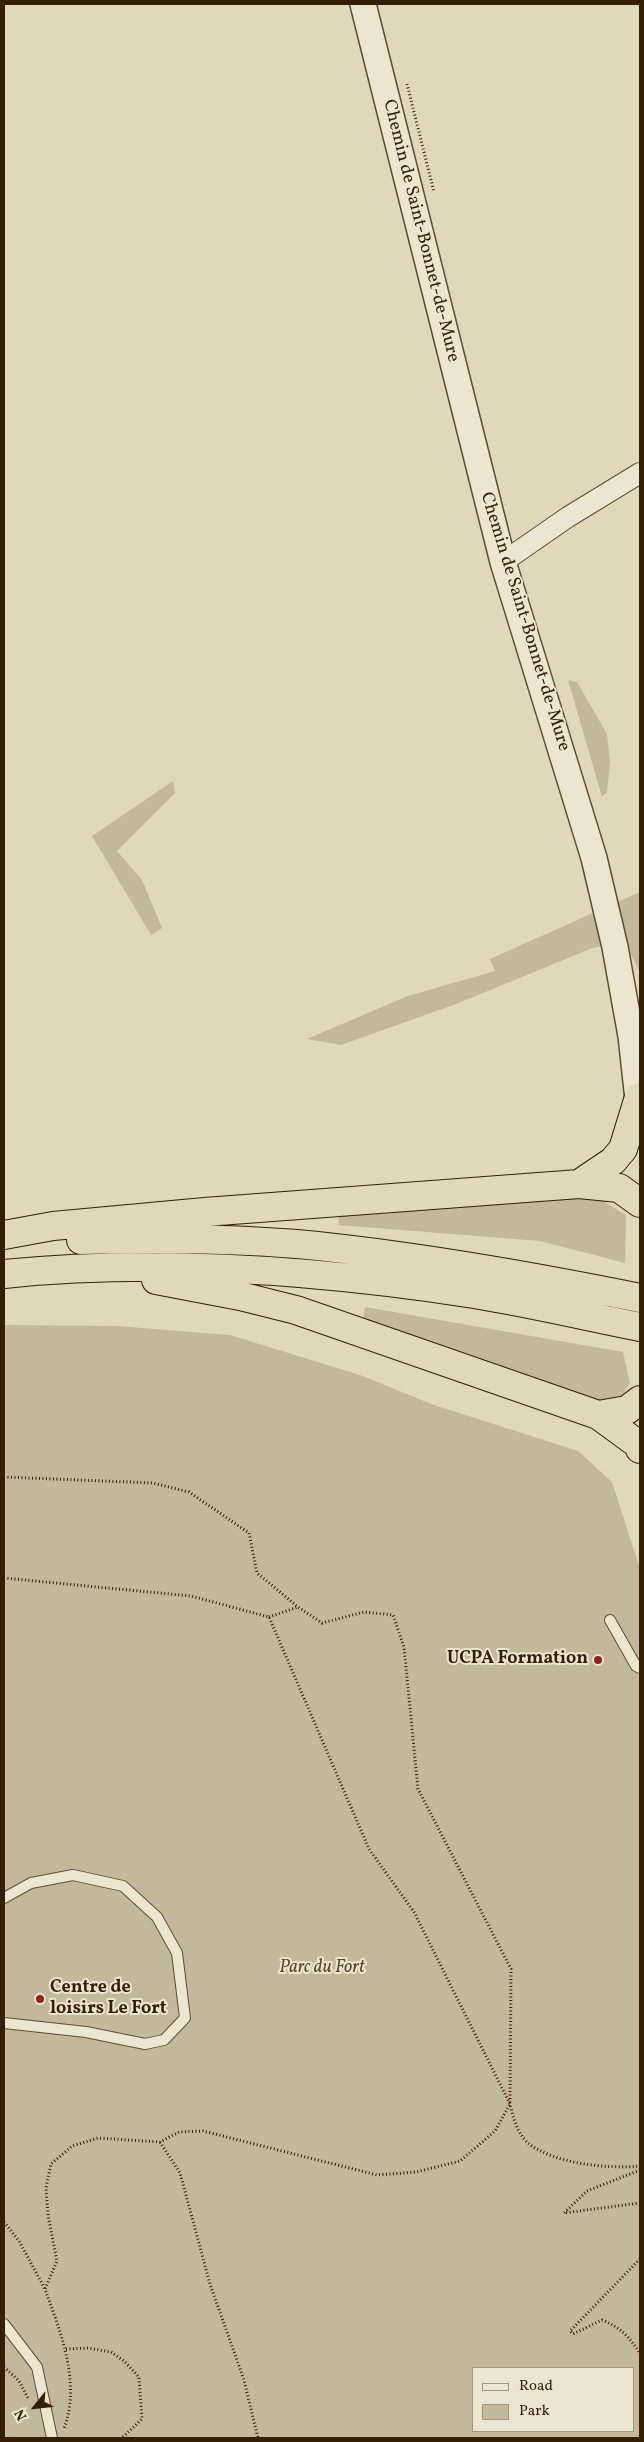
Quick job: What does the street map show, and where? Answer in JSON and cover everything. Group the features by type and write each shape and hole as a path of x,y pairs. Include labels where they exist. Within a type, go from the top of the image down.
{"highway":[{"path":"579,1184 614,1161 623,1149 639,1097"},
{"path":"4,1235 53,1226 205,1212 579,1184 619,1188 640,1203"},
{"path":"4,1245 131,1239 295,1244 474,1266 640,1298"},
{"path":"4,1274 91,1269 215,1268 292,1272 384,1282 475,1295 640,1327"},
{"path":"91,1269 240,1296 296,1310 598,1415 638,1445 640,1449"},
{"path":"598,1415 628,1410 640,1400"}],"street":[{"name":"Chemin de Saint-Bonnet-de-Mure","path":"363,4 503,562 560,740 594,858 636,1036 640,1126"},
{"path":"503,562 568,517 640,473"}],"lane":[{"path":"610,1620 636,1666 640,1668"},
{"path":"4,1898 31,1883 73,1876 123,1886 157,1917 177,1953 185,2018 164,2040 145,2044 86,2032 4,2023"},
{"path":"4,2324 37,2367 52,2438"}],"path":[{"path":"4,1477 152,1483 189,1492 249,1532 257,1573 298,1607 322,1623 364,1612 393,1615 404,1647 418,1789 511,1969 510,2104 495,2131 460,2161 416,2172 377,2175 203,2131 179,2132 160,2142 98,2138 72,2146 51,2164 46,2188 48,2215 58,2261 45,2289"},
{"path":"4,1578 191,1596 270,1617 298,1607"},
{"path":"270,1617 369,1849 414,1912 510,2104 515,2124 528,2142 562,2160 617,2168 640,2166"},
{"path":"160,2142 180,2173 210,2284 244,2380 258,2438"},
{"path":"640,2170 587,2191 564,2213 640,2203"},
{"path":"4,2222 27,2254 45,2289 66,2349 71,2408 65,2426"},
{"path":"640,2260 570,2331 573,2334 602,2320 615,2325 632,2339 640,2354"},
{"path":"66,2349 88,2348 111,2352 124,2361 139,2376 142,2419 122,2438"}],"green space":[{"path":"568,680 577,682 607,734 610,763 607,792 602,797"},
{"path":"173,781 175,793 117,851 142,880 162,928 151,935 92,836"},
{"path":"640,892 640,973 624,940 590,949 456,1004 341,1045 307,1039 408,996 495,971 490,959"},
{"path":"595,1196 626,1215 625,1263 540,1241 339,1225 338,1215"},
{"path":"365,1307 623,1352 630,1383 619,1400 587,1401 363,1319"},
{"name":"Parc du Fort","path":"4,1325 117,1326 230,1335 363,1376 431,1404 578,1451 612,1482 640,1569 640,2438 4,2438"}],"place":[{"name":"UCPA Formation","path":"598,1660"},
{"name":"Centre de loisirs Le Fort","path":"40,1999"}]}
